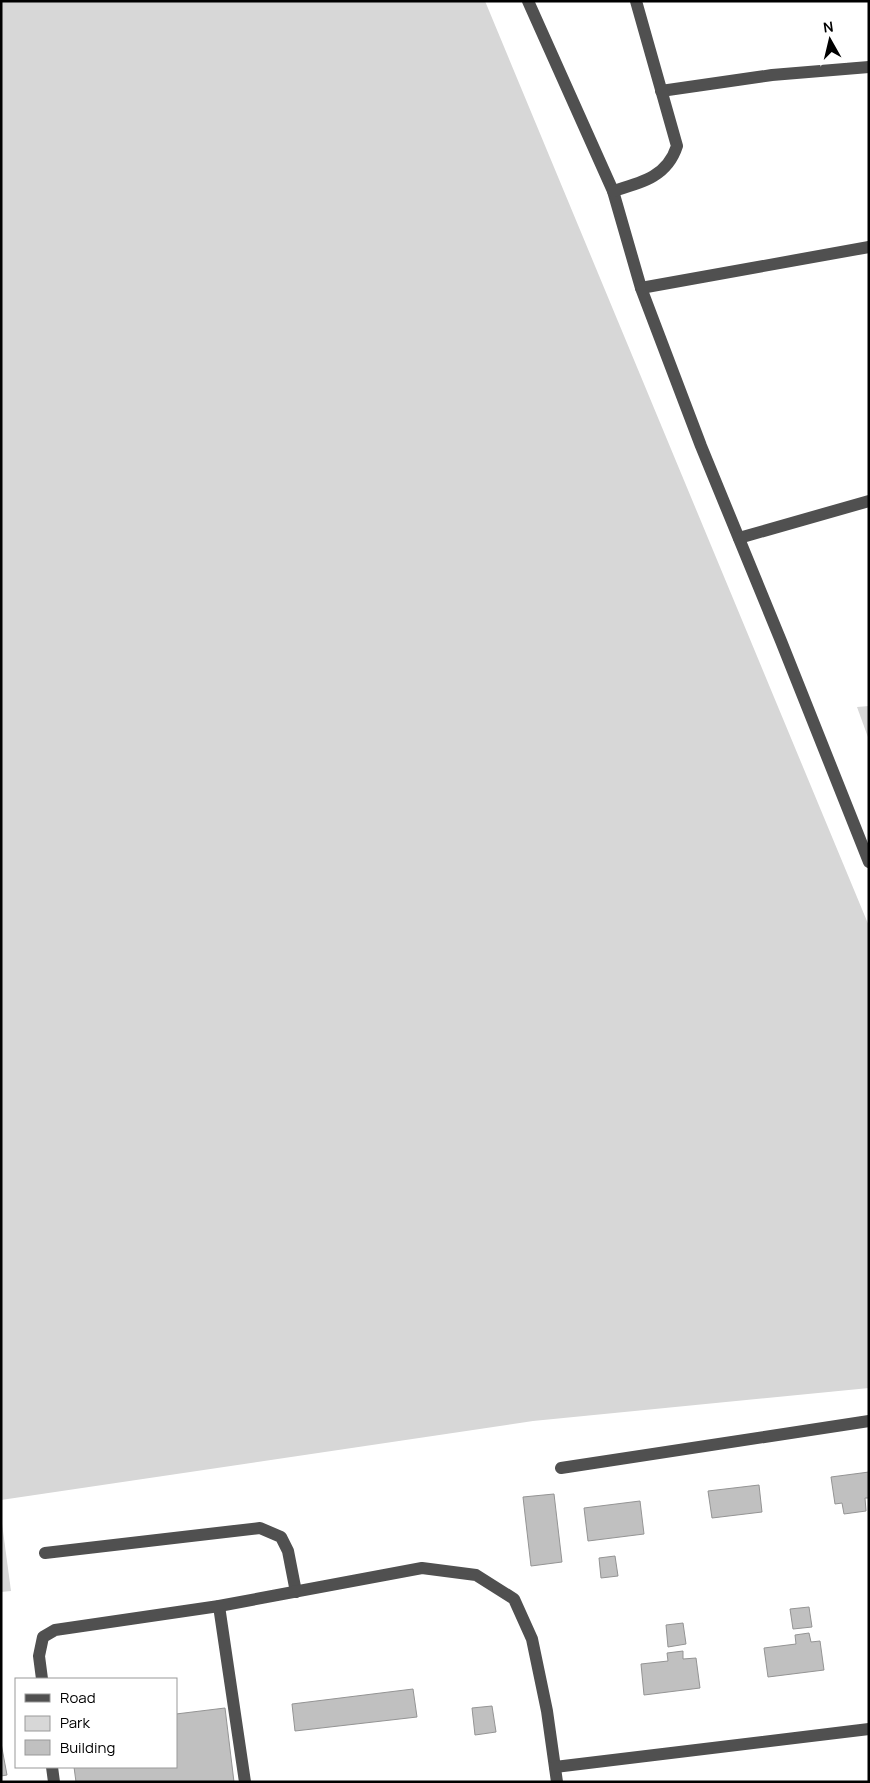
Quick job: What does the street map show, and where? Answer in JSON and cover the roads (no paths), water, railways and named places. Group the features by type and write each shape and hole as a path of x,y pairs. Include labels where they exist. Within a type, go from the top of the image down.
{"street":[{"path":"528,1 613,191 641,288 701,446 869,862"},
{"path":"613,191 643,182 656,175 674,156 677,146 636,1"},
{"path":"661,91 772,75 869,67"},
{"path":"641,288 869,247"},
{"path":"739,538 869,501"},
{"path":"561,1468 869,1421"},
{"path":"45,1553 260,1528 281,1537 288,1551 296,1592"},
{"path":"42,1678 39,1656 43,1637 55,1630 219,1606 422,1568 476,1575 514,1599 532,1639 547,1712 556,1782"},
{"path":"219,1606 245,1782"},
{"path":"554,1767 869,1729"},
{"path":"52,1768 54,1782"}]}
